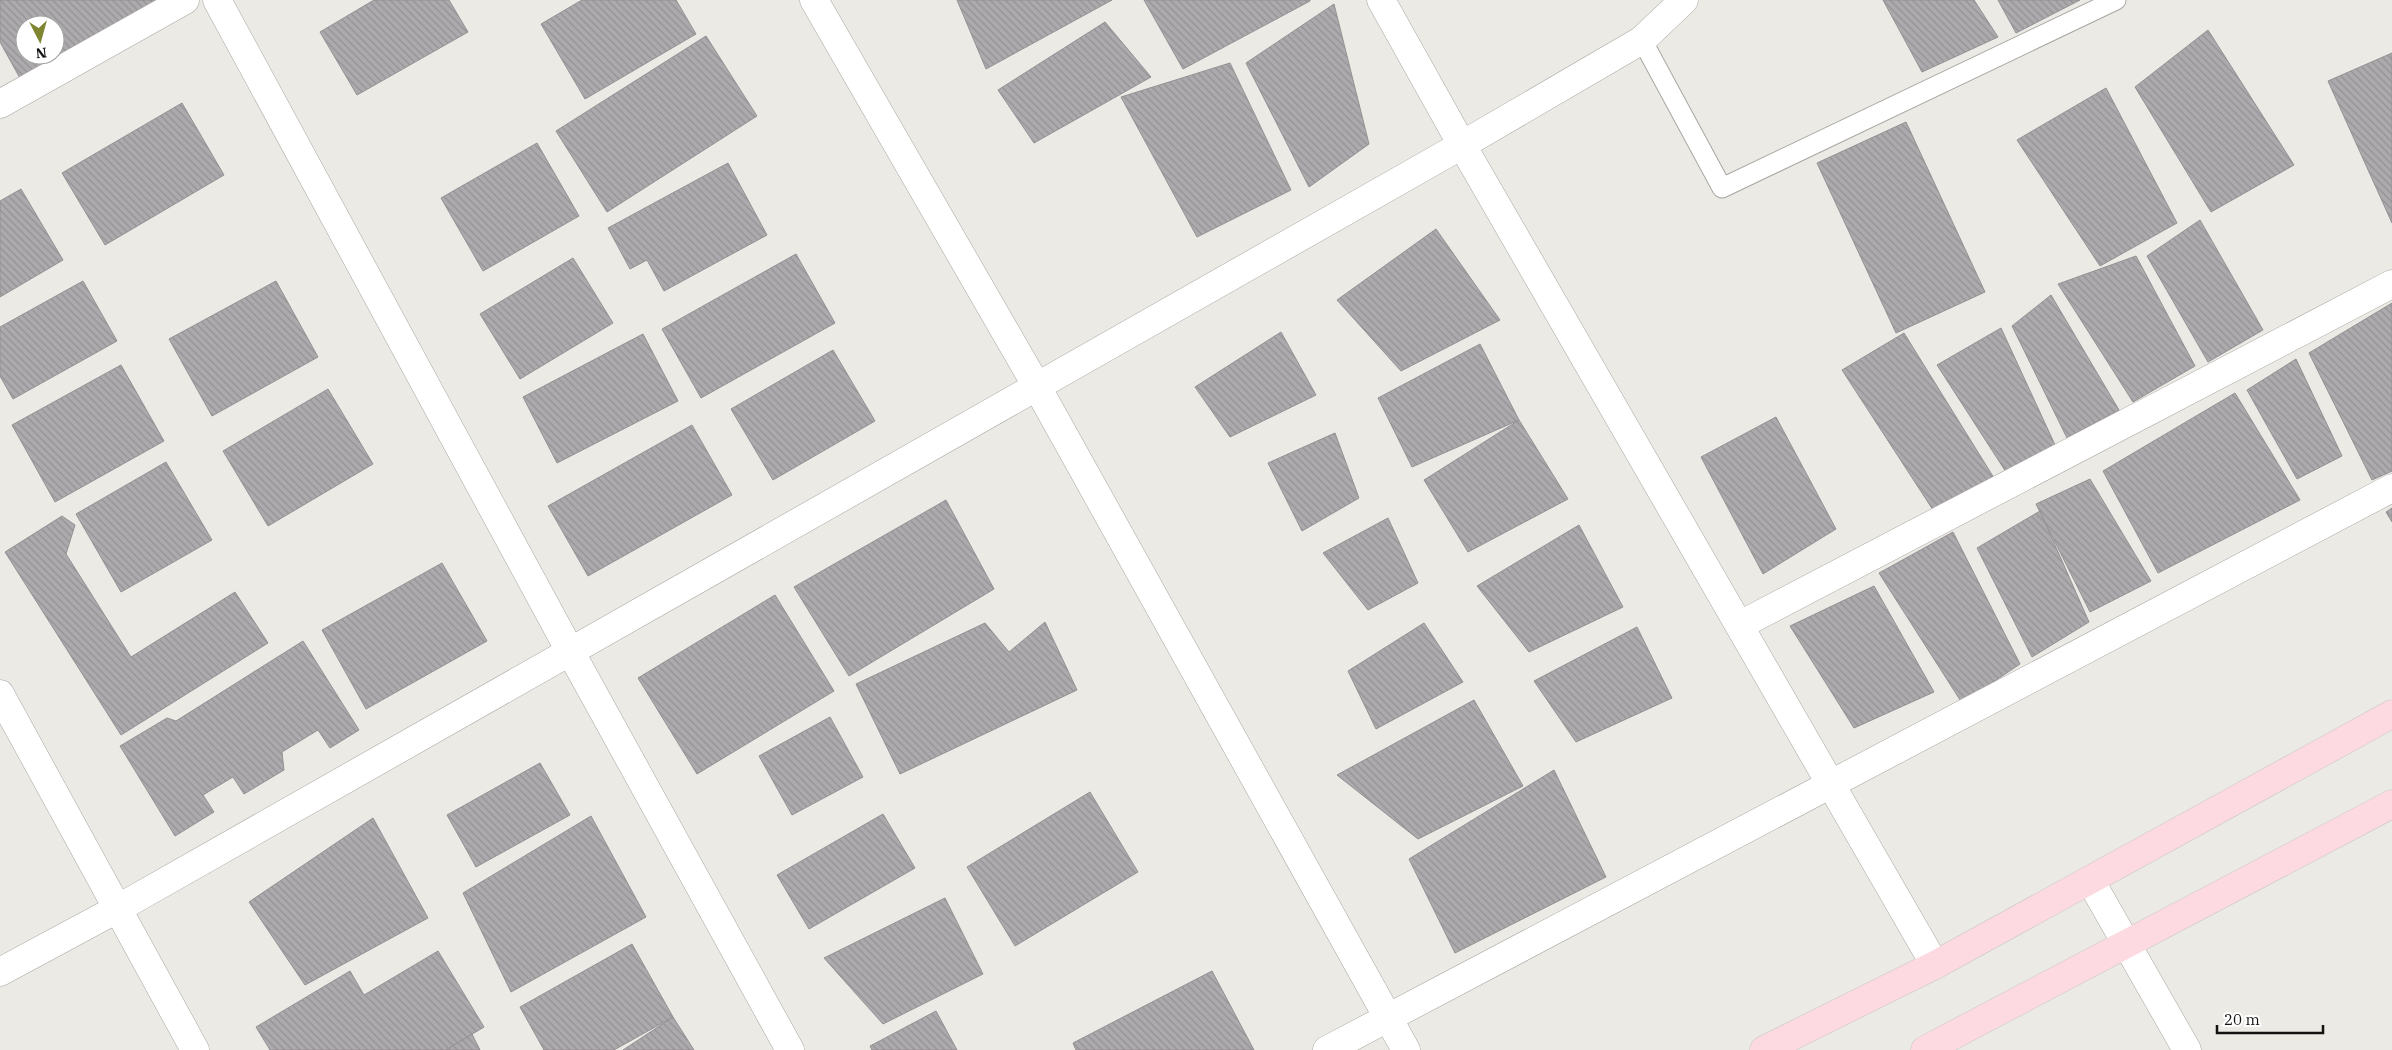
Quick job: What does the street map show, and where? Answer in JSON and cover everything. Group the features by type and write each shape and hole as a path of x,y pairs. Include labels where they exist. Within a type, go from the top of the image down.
{"main road":[{"path":"1764,1050 1936,965 2392,714"},
{"path":"1926,1050 2129,945 2392,804"}],"street":[{"path":"0,104 185,0"},
{"path":"217,0 570,652 790,1050"},
{"path":"814,0 1036,385 1406,1050"},
{"path":"1381,0 1462,145 1936,965"},
{"path":"0,972 117,909 1036,385 1462,145 1642,40 1684,0"},
{"path":"1740,625 2392,284"},
{"path":"1327,1050 1388,1016 2392,488"},
{"path":"0,694 195,1050"},
{"path":"2090,880 2129,945 2187,1050"}],"lane":[{"path":"1642,40 1722,188 2116,0"}],"building":[{"path":"0,0 160,0 65,55 65,15 15,15 15,65 47,65 21,80 0,42"},
{"path":"374,0 449,0 468,32 357,95 320,32"},
{"path":"582,0 676,0 696,34 585,99 541,24"},
{"path":"957,0 1112,0 986,69"},
{"path":"1144,0 1310,0 1310,1 1183,69"},
{"path":"1883,0 1974,0 1998,37 1922,72"},
{"path":"1998,0 2080,0 2016,33"},
{"path":"1334,4 1369,144 1309,187 1246,63"},
{"path":"1105,22 1151,77 1034,143 998,90"},
{"path":"2208,30 2294,165 2211,212 2135,87"},
{"path":"706,36 757,116 607,212 556,131"},
{"path":"2392,53 2392,223 2328,81"},
{"path":"1230,63 1291,190 1197,237 1121,97"},
{"path":"2106,88 2177,223 2100,266 2017,140"},
{"path":"182,103 224,175 105,245 62,173"},
{"path":"1906,122 1985,292 1896,333 1817,163"},
{"path":"537,143 579,216 483,271 441,198"},
{"path":"728,163 767,235 664,291 647,260 630,269 608,228"},
{"path":"21,189 63,260 0,297 0,201"},
{"path":"2200,220 2263,330 2208,362 2147,256"},
{"path":"1436,229 1500,320 1401,371 1337,300"},
{"path":"796,254 835,323 701,398 662,329"},
{"path":"2136,256 2195,366 2133,402 2058,284"},
{"path":"573,258 613,323 520,379 480,314"},
{"path":"83,281 117,341 13,399 0,376 0,327"},
{"path":"276,281 318,357 212,416 169,339"},
{"path":"2051,295 2119,410 2067,438 2012,326"},
{"path":"2392,303 2392,471 2372,480 2309,353"},
{"path":"2001,328 2056,447 2006,472 1937,365"},
{"path":"1281,332 1316,395 1230,437 1195,387"},
{"path":"1904,333 1994,478 1935,513 1842,370"},
{"path":"643,334 678,401 557,463 523,397"},
{"path":"1480,344 1519,420 1412,467 1378,398"},
{"path":"833,350 875,421 773,480 731,409"},
{"path":"2296,359 2342,456 2297,479 2247,390"},
{"path":"121,365 164,441 55,502 12,425"},
{"path":"328,389 373,464 268,526 223,451"},
{"path":"2235,393 2300,500 2158,573 2103,471"},
{"path":"1776,417 1836,529 1763,574 1701,457"},
{"path":"1519,420 1568,499 1468,552 1424,480"},
{"path":"692,425 732,495 588,576 548,506"},
{"path":"1335,433 1359,498 1302,531 1268,463"},
{"path":"166,462 212,540 121,592 76,514"},
{"path":"2090,479 2151,581 2090,612 2036,504"},
{"path":"946,500 994,589 849,676 794,587"},
{"path":"2392,508 2392,522 2386,512"},
{"path":"2040,511 2089,622 2032,657 1977,548"},
{"path":"62,516 75,525 66,554 131,657 235,592 268,643 121,735 5,552"},
{"path":"1388,518 1418,583 1368,610 1323,553"},
{"path":"1579,525 1623,607 1529,652 1477,586"},
{"path":"1953,532 2020,664 1962,703 1879,573"},
{"path":"442,563 487,641 366,709 322,630"},
{"path":"1874,586 1934,692 1854,728 1790,626"},
{"path":"775,595 834,691 697,774 638,678"},
{"path":"1045,622 1077,690 900,774 856,684 985,623 1009,652"},
{"path":"1424,623 1463,682 1376,729 1348,671"},
{"path":"1637,627 1672,698 1576,742 1534,681"},
{"path":"303,641 359,730 330,748 318,730 282,752 284,770 244,794 233,777 203,795 214,812 175,836 120,746 167,718 176,721"},
{"path":"1474,700 1523,786 1418,839 1337,775"},
{"path":"830,717 863,777 792,815 759,756"},
{"path":"540,763 570,815 476,867 447,815"},
{"path":"1554,770 1606,877 1455,953 1409,859"},
{"path":"1090,792 1138,872 1015,946 967,867"},
{"path":"883,814 915,868 809,929 777,875"},
{"path":"591,816 646,917 511,992 463,893"},
{"path":"373,818 428,918 305,985 249,902"},
{"path":"945,898 983,974 883,1024 824,958"},
{"path":"632,944 673,1017 614,1050 544,1050 520,1007"},
{"path":"438,951 484,1027 446,1050 270,1050 256,1027 350,971 364,995"},
{"path":"1212,971 1254,1050 1076,1050 1073,1043"},
{"path":"936,1011 957,1050 872,1050 870,1046"},
{"path":"673,1017 694,1050 623,1050"},
{"path":"472,1034 480,1050 446,1050"}]}
